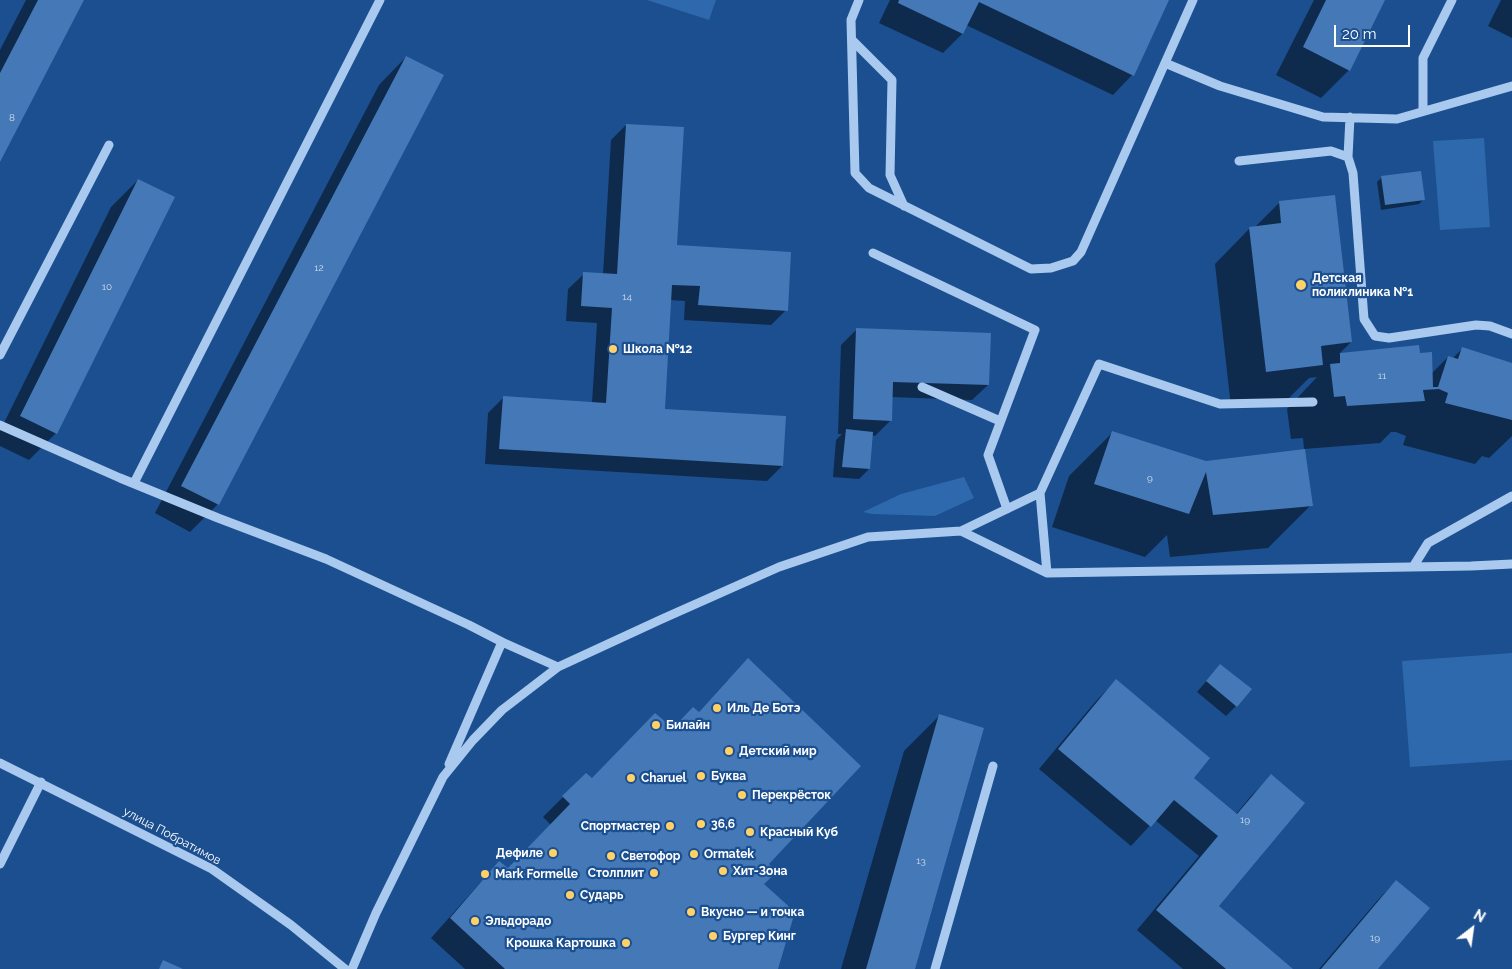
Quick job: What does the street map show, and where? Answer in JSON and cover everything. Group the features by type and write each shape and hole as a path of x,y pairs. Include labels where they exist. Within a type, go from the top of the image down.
{"street":[{"path":"134,484 380,0"},
{"path":"859,0 851,20 855,173 869,188 1031,269 1051,268 1073,261 1081,252 1193,0"},
{"path":"1423,111 1423,58 1452,0"},
{"path":"852,40 892,80 890,175 904,206"},
{"path":"1165,63 1220,86 1324,117 1397,119 1512,86"},
{"path":"1350,117 1348,157 1353,173 1364,319 1375,336 1389,338 1476,325 1490,326 1512,334"},
{"path":"0,356 109,145"},
{"path":"1239,161 1331,151 1348,157"},
{"path":"873,253 1035,330 988,455 1007,509"},
{"path":"1047,572 1040,493 1099,364 1220,404 1313,402"},
{"path":"922,387 1000,421"},
{"path":"0,425 134,484 326,559 558,667"},
{"path":"443,777 473,740 502,710 558,667 779,567 868,537 960,531 1040,493"},
{"path":"1413,567 1428,543 1512,496"},
{"path":"960,531 1047,572 1512,564"},
{"path":"352,969 376,913 443,777 502,642"},
{"name":"улица Побратимов","path":"0,763 41,782 212,870 291,925 345,969"},
{"path":"935,969 993,766"},
{"path":"0,864 41,782"}],"shaded area":[{"path":"647,0 716,0 709,20"},
{"path":"1484,138 1490,227 1440,230 1433,141"},
{"path":"964,477 974,498 935,516 863,512 901,494"},
{"path":"1512,653 1512,760 1410,767 1402,661"}],"building":[{"path":"38,0 84,0 0,162 0,73"},
{"path":"899,0 1169,0 1134,76 979,2 963,34 898,3"},
{"path":"1326,0 1385,0 1350,71 1303,47"},
{"path":"406,56 444,75 219,505 181,486"},
{"path":"626,124 684,127 677,245 791,252 788,311 698,305 700,286 672,285 665,409 786,416 783,466 499,449 503,396 606,403 612,308 581,306 583,272 617,274"},
{"path":"1421,171 1425,200 1385,205 1381,176"},
{"path":"138,179 175,197 57,434 20,416"},
{"name":"Детская поликлиника №1","path":"1335,195 1352,342 1321,346 1323,365 1266,372 1249,227 1281,223 1279,201"},
{"path":"856,328 991,333 989,385 893,382 892,421 853,419"},
{"path":"1419,345 1420,353 1432,352 1433,387 1438,387 1448,356 1458,359 1462,347 1512,363 1512,420 1445,403 1448,393 1439,389 1423,390 1425,401 1347,406 1345,396 1334,397 1330,364 1340,363 1340,353"},
{"path":"846,429 873,432 870,469 842,467"},
{"path":"1112,431 1206,461 1305,449 1313,506 1213,515 1206,472 1189,514 1094,484"},
{"name":"Светофор","path":"748,658 861,766 769,864 777,872 764,884 795,912 778,969 505,969 450,918 499,861 508,868 570,804 562,796 586,773 592,778 655,713 673,728 693,707 699,712"},
{"path":"1220,664 1252,689 1237,707 1206,681"},
{"path":"1116,679 1210,758 1194,778 1237,814 1271,774 1305,803 1219,906 1293,969 1226,969 1156,910 1218,836 1174,800 1151,827 1058,749"},
{"path":"939,714 984,728 915,969 866,969"},
{"path":"1396,880 1430,908 1378,969 1321,969"},
{"path":"163,960 183,969 159,969"}],"place":[{"name":"Детская поликлиника №1","path":"1301,285"},
{"name":"Школа №12","path":"613,349"},
{"name":"Иль Де Ботэ","path":"717,708"},
{"name":"Билайн","path":"656,725"},
{"name":"Детский мир","path":"729,751"},
{"name":"Буква","path":"701,776"},
{"name":"Charuel","path":"631,778"},
{"name":"Перекрёсток","path":"742,795"},
{"name":"36,6","path":"701,824"},
{"name":"Спортмастер","path":"670,826"},
{"name":"Красный Куб","path":"750,832"},
{"name":"Дефиле","path":"553,853"},
{"name":"Ormatek","path":"694,854"},
{"name":"Светофор","path":"611,856"},
{"name":"Хит-Зона","path":"723,871"},
{"name":"Столплит","path":"654,873"},
{"name":"Mark Formelle","path":"485,874"},
{"name":"Сударь","path":"570,895"},
{"name":"Вкусно — и точка","path":"691,912"},
{"name":"Эльдорадо","path":"475,921"},
{"name":"Бургер Кинг","path":"713,936"},
{"name":"Крошка Картошка","path":"626,943"}]}
